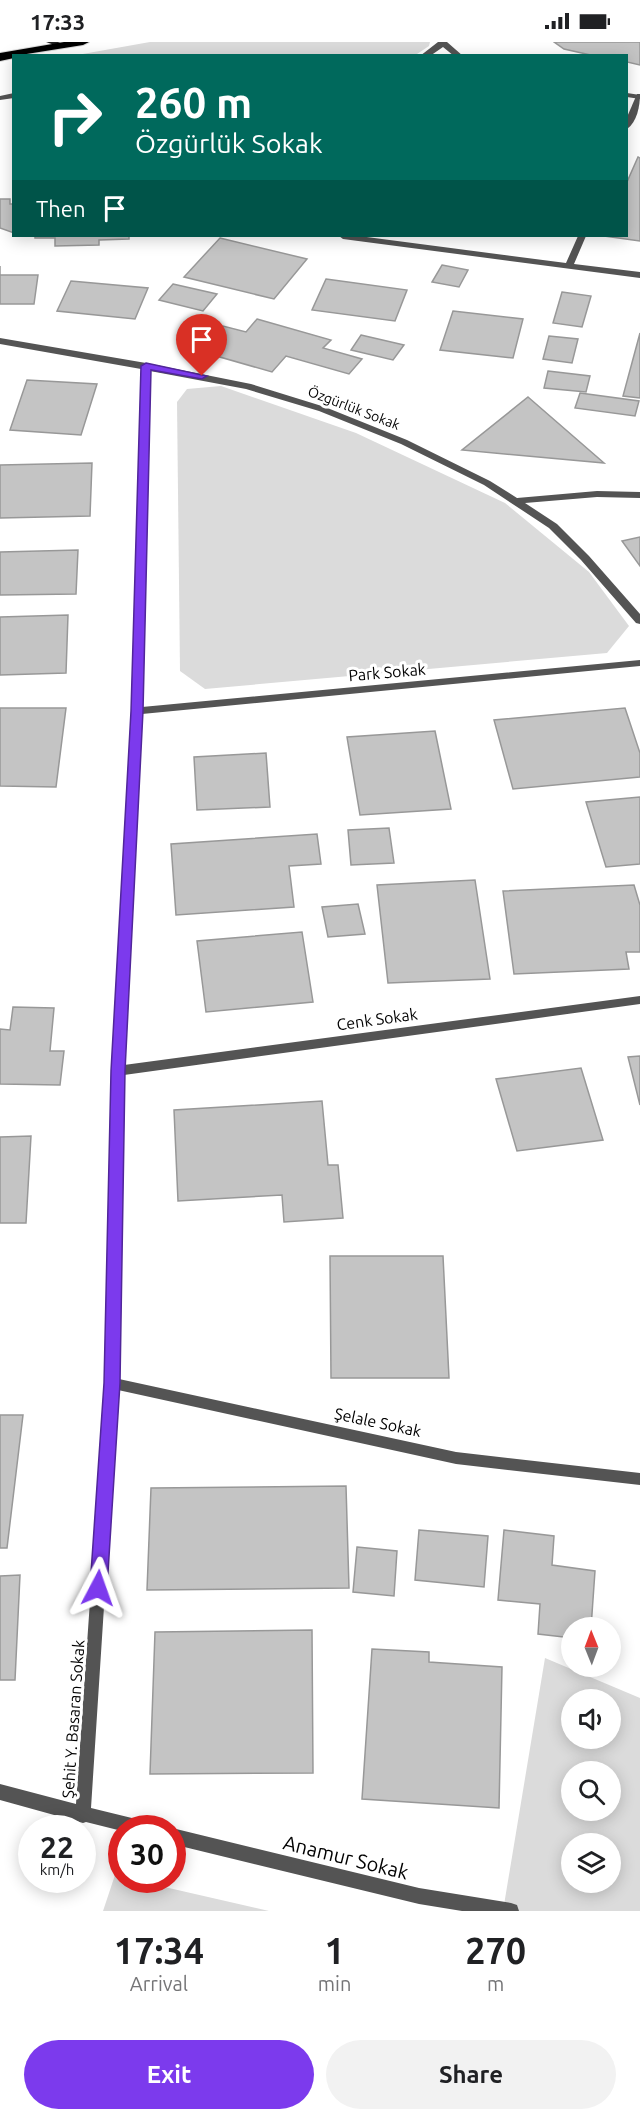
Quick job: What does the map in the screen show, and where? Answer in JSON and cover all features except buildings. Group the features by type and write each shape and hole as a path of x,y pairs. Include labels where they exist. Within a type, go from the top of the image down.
{"highway":[{"path":"17,54 83,42"}],"main road":[{"path":"50,42 63,46"}],"street":[{"path":"427,54 443,43 457,54"},
{"path":"628,125 640,96"},
{"path":"351,237 640,275"},
{"path":"569,266 582,237"},
{"name":"Özgürlük Sokak","path":"0,341 248,386 322,409 446,462 519,501 553,526 585,558 640,621"},
{"name":"Şehit Y. Basaran Sokak","path":"83,1815 112,1383 118,1071 137,711 146,366"},
{"path":"519,501 597,494 640,495"},
{"name":"Park Sokak","path":"137,711 640,663"},
{"name":"Cenk Sokak","path":"118,1071 640,1000"},
{"name":"Şelale Sokak","path":"112,1383 456,1458 640,1479"},
{"path":"0,1792 83,1815"},
{"name":"Anamur Sokak","path":"186,1839 419,1896 511,1911"}],"shaded area":[{"path":"150,42 430,42 429,46 417,54 83,54"},
{"path":"221,386 356,433 505,503 589,572 629,626 607,653 205,689 180,671 177,402 187,389"},
{"path":"545,1658 561,1665 561,1677 590,1677 619,1689 561,1689 561,1749 621,1749 621,1690 640,1698 640,1911 503,1911"},
{"path":"186,1892 269,1911 103,1911 109,1893"}],"route":[{"path":"98,1588 112,1383 118,1071 137,711 146,366 202,376"}]}
